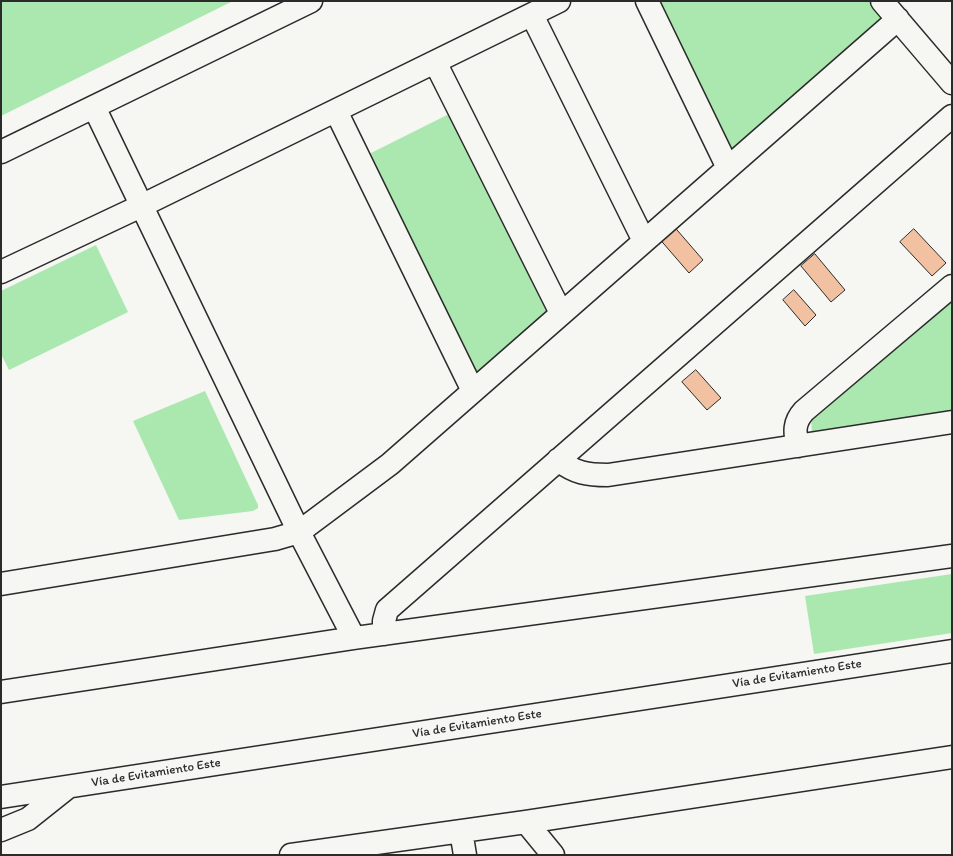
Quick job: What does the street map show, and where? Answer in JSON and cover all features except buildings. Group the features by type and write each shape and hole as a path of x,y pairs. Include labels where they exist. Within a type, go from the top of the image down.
{"main road":[{"path":"1,152 311,1"},
{"path":"1,272 141,206 559,1"},
{"path":"647,1 728,168"},
{"path":"882,1 952,83"},
{"path":"532,14 644,241"},
{"path":"1,584 275,539 298,532 390,464 898,19"},
{"path":"435,62 561,314"},
{"path":"94,107 298,532 354,638"},
{"path":"336,111 473,391"},
{"path":"384,634 384,621 387,610 952,116"},
{"path":"798,446 795,436 795,428 804,411 952,286"},
{"path":"558,460 568,468 579,473 608,475 952,422"},
{"path":"1,692 354,638 952,556"},
{"name":"Vía de Evitamiento Este","path":"1,797 952,651"},
{"path":"291,855 526,822 952,757"},
{"path":"1,830 28,819 69,787"},
{"path":"526,822 553,855"},
{"path":"461,831 465,855"}],"green space":[{"path":"1,1 233,1 1,116"},
{"path":"656,1 872,1 885,16 740,148 728,149"},
{"path":"453,112 551,311 479,374 470,371 367,155"},
{"path":"96,245 128,312 9,370 1,354 1,291"},
{"path":"952,299 952,411 812,434 811,417"},
{"path":"205,391 258,505 258,508 253,511 179,520 133,421"},
{"path":"952,574 952,633 814,654 805,596"}]}
